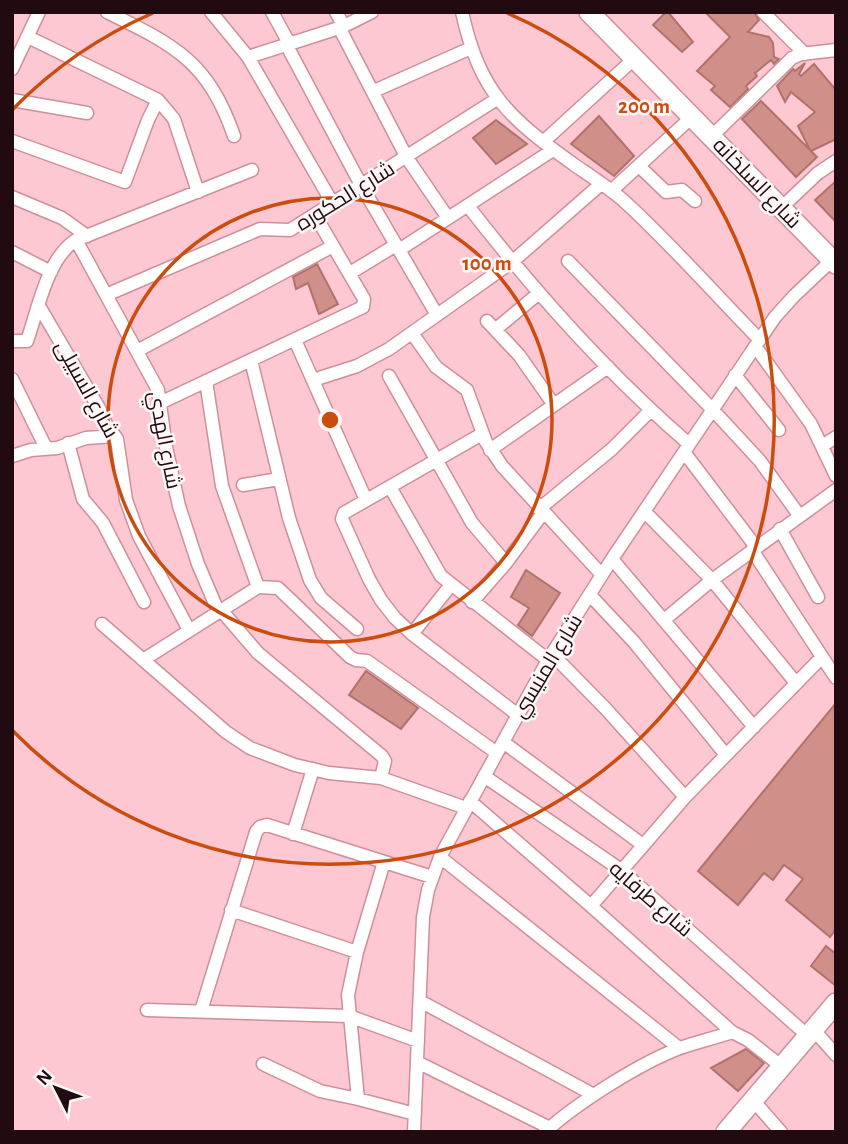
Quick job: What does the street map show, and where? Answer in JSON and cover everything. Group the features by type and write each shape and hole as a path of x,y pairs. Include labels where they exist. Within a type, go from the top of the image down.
{"main road":[{"name":"شارع السلخانه","path":"589,12 834,262"},
{"path":"726,1132 836,1003"}],"street":[{"path":"12,69 39,12"},
{"path":"107,12 160,38 199,70 226,112 234,135"},
{"path":"211,12 248,57 333,204"},
{"path":"272,12 361,185 437,315"},
{"path":"335,12 342,33 407,158 448,218"},
{"path":"248,57 341,27 372,12"},
{"path":"462,12 471,48 497,99 516,121 633,210 757,342 796,401 836,476"},
{"path":"763,12 806,54"},
{"path":"27,37 158,100 174,119 198,192"},
{"path":"374,91 471,48"},
{"path":"711,137 792,58 836,50"},
{"path":"350,273 468,206 548,146 635,58"},
{"name":"شارع الحكوره","path":"106,295 260,229 290,230 497,99"},
{"path":"12,100 87,113"},
{"path":"12,141 124,183 128,180 148,120 158,100"},
{"path":"313,380 371,360 412,333 512,262 606,187 639,166 692,117"},
{"path":"781,208 818,173 836,161"},
{"path":"639,166 666,192 682,190 695,201"},
{"path":"12,341 27,341 51,272 61,252 81,238 252,170"},
{"name":"شارع الهدي","path":"12,197 62,218 81,238 106,295 159,390 166,447 179,506 198,564 220,611 258,653 382,756 386,761 381,778"},
{"path":"468,206 539,293 687,448 836,678"},
{"path":"162,402 361,309 365,304 364,299 315,215"},
{"path":"137,351 333,246"},
{"path":"12,252 51,272"},
{"path":"568,261 760,461 799,515"},
{"name":"شارع المنيسي","path":"414,1132 423,917 432,877 440,858 550,657 612,559 757,342 794,296 834,262"},
{"path":"539,293 491,325 519,355 554,405"},
{"name":"شارع السبيلى","path":"39,306 106,424 116,436 126,500 132,518 189,631"},
{"path":"412,333 436,368 467,390 482,435 490,450 541,511 602,575"},
{"path":"295,340 366,500"},
{"path":"251,360 289,518 315,590 329,606 357,629"},
{"path":"490,450 608,367"},
{"path":"735,375 779,430"},
{"path":"389,376 472,523 506,563"},
{"path":"206,382 222,486 258,587"},
{"path":"13,385 46,448"},
{"path":"472,602 506,563 541,511 650,410"},
{"path":"482,435 344,513 342,522 381,600 412,634 518,715"},
{"path":"12,456 31,450 57,448 86,438 116,436"},
{"path":"822,446 836,437"},
{"path":"68,443 83,499 103,523 144,602"},
{"path":"243,485 279,479"},
{"path":"390,486 432,564 450,586 550,657 606,709 685,797"},
{"path":"664,620 712,580 835,491"},
{"path":"645,511 712,580 796,684"},
{"path":"780,529 818,597"},
{"path":"612,559 754,727"},
{"path":"412,634 450,586"},
{"path":"143,660 258,587 278,588 350,657 367,661 643,845"},
{"path":"590,595 634,642 726,755"},
{"path":"102,624 226,732 250,748 313,769 381,778 468,805 591,905 732,1032 748,1040 781,1066"},
{"path":"591,905 685,797 822,657"},
{"path":"293,834 313,769"},
{"name":"شارع طرفايه","path":"484,776 621,870 836,1055"},
{"path":"201,1011 256,832 267,825 432,877"},
{"path":"440,858 678,1048"},
{"path":"358,1099 348,995 356,952 384,862"},
{"path":"231,910 356,952"},
{"path":"420,1001 594,1095"},
{"path":"147,1010 349,1016 418,1041"},
{"path":"417,1062 547,1130 594,1095 678,1048 732,1032"},
{"path":"263,1064 320,1091 415,1114"},
{"path":"753,1100 781,1132"}],"building":[{"path":"666,12 693,42 682,52 653,25"},
{"path":"705,12 754,12 759,20 748,32 769,37 773,43 774,57 779,59 774,64 771,60 755,73 757,76 746,86 748,89 730,107 711,90 715,86 697,71 730,37"},
{"path":"805,63 799,74 801,76 814,64 836,90 836,139 811,151 817,157 796,177 742,119 761,101 810,150 798,126 815,112 791,92 785,102 777,86 793,69 795,71"},
{"path":"599,116 634,156 614,176 571,144"},
{"path":"496,120 527,144 496,164 473,138"},
{"path":"836,181 836,222 815,200"},
{"path":"317,264 338,304 319,314 308,283 296,289 293,277"},
{"path":"526,570 560,593 532,636 518,625 529,608 511,597"},
{"path":"366,671 418,708 401,729 349,695"},
{"path":"836,703 836,929 830,937 786,900 803,879 784,865 773,880 764,873 738,905 698,871"},
{"path":"826,946 836,954 836,986 811,966"},
{"path":"746,1049 764,1063 738,1091 711,1068"}]}
